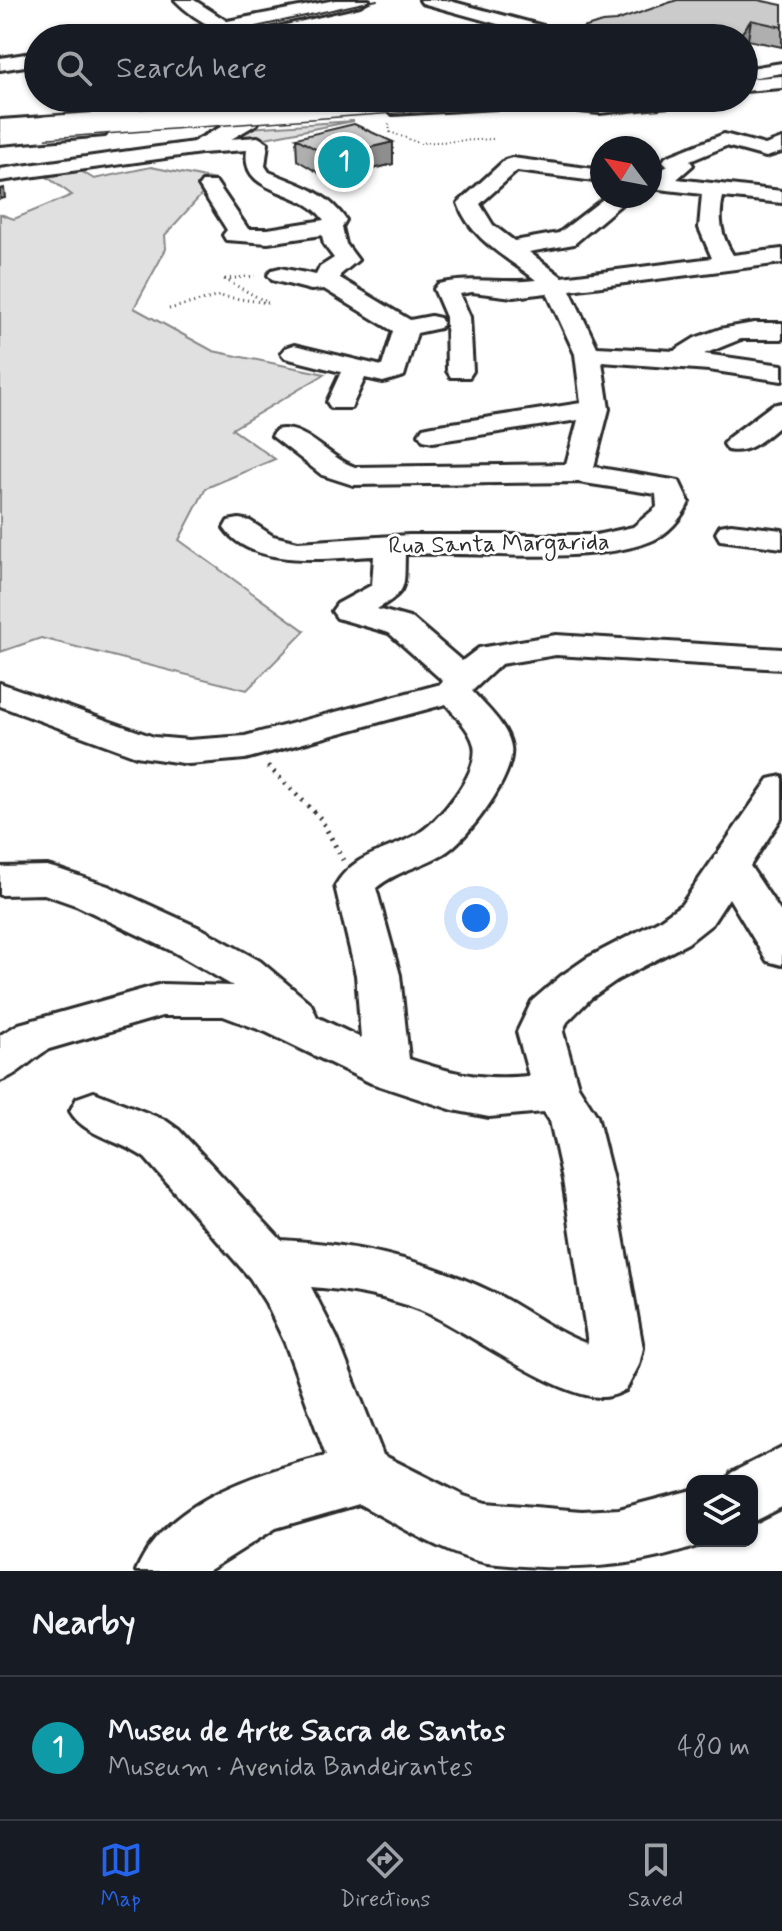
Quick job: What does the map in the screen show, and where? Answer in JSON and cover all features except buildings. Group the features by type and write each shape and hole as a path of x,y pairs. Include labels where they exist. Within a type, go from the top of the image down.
{"main road":[{"path":"267,24 360,0"},
{"path":"0,64 24,60"},
{"path":"0,128 252,112"},
{"path":"0,137 388,112"},
{"path":"201,147 249,119"}],"street":[{"path":"186,2 211,0"},
{"path":"428,0 516,24"},
{"path":"186,2 215,24"},
{"path":"0,128 208,112"},
{"path":"494,139 512,164 590,174"},
{"path":"662,181 725,177 772,154 774,148 724,140 673,161 712,176 725,177 782,197"},
{"path":"0,175 253,142 260,146 255,166 261,176 295,186 331,213 335,220 331,227 335,245 347,260 328,276 311,283 280,275"},
{"path":"0,149 22,172"},
{"path":"512,164 469,203 479,223 507,249 554,282 588,354 595,409 578,473"},
{"path":"662,177 683,165"},
{"path":"725,177 707,226 713,244 726,262"},
{"path":"209,186 238,236 278,235 331,227"},
{"path":"507,249 566,239 605,208"},
{"path":"460,371 458,317 446,289 472,285 513,290 554,282 782,256"},
{"path":"328,276 406,328 458,317"},
{"path":"293,352 383,374 395,370 406,328"},
{"path":"681,358 699,344 723,335 757,329 782,331"},
{"path":"588,354 681,358 782,373"},
{"path":"341,402 357,366"},
{"path":"433,434 595,409"},
{"path":"738,444 782,411"},
{"name":"Rua Santa Margarida","path":"239,528 263,543 298,551 390,546 575,545 626,540 643,534 670,511 674,502 669,487 578,473 353,476 332,469 286,436"},
{"path":"731,533 782,539"},
{"path":"387,1070 378,975 355,886 368,873 433,843 453,827 492,764 494,748 458,685 401,626 349,611 388,589 390,546"},
{"path":"0,694 149,748 189,752 245,747 458,685 491,655 556,645 782,659"},
{"path":"268,1262 327,1265 376,1273 413,1284 480,1312 550,1353 597,1373 607,1372 616,1348 588,1180 573,1116 556,1092 540,1032 548,1013 576,987 602,969 673,932 697,914 782,788"},
{"path":"728,866 755,903 782,950"},
{"path":"0,881 47,880 93,896 189,941 255,980 318,1037"},
{"path":"0,1063 17,1046 18,1030 162,1000 189,998 225,1000 251,1008 387,1070 453,1092 489,1098 556,1092"},
{"path":"94,1111 162,1144 268,1262 310,1338 362,1475 452,1521 486,1533 582,1541 619,1539 686,1521"},
{"path":"166,1571 173,1560 265,1502 362,1475"},
{"path":"758,1489 782,1475"}],"path":[{"path":"378,113 389,124 390,132 419,143 494,139"},
{"path":"169,309 219,296 268,303 224,279 280,275"},
{"path":"245,747 276,772 321,819 355,886"}],"shaded area":[{"path":"354,121 265,138 228,140 248,128"},
{"path":"151,167 215,180 165,235 166,249 134,308 213,351 325,374 232,429 275,459 206,488 179,540 305,631 247,690 41,638 0,652 0,214 14,219 72,195 47,177 81,171 94,179"}],"tram line":[{"path":"269,24 377,0"}],"place":[{"name":"Museu de Arte Sacra de Santos","path":"344,162"}]}
